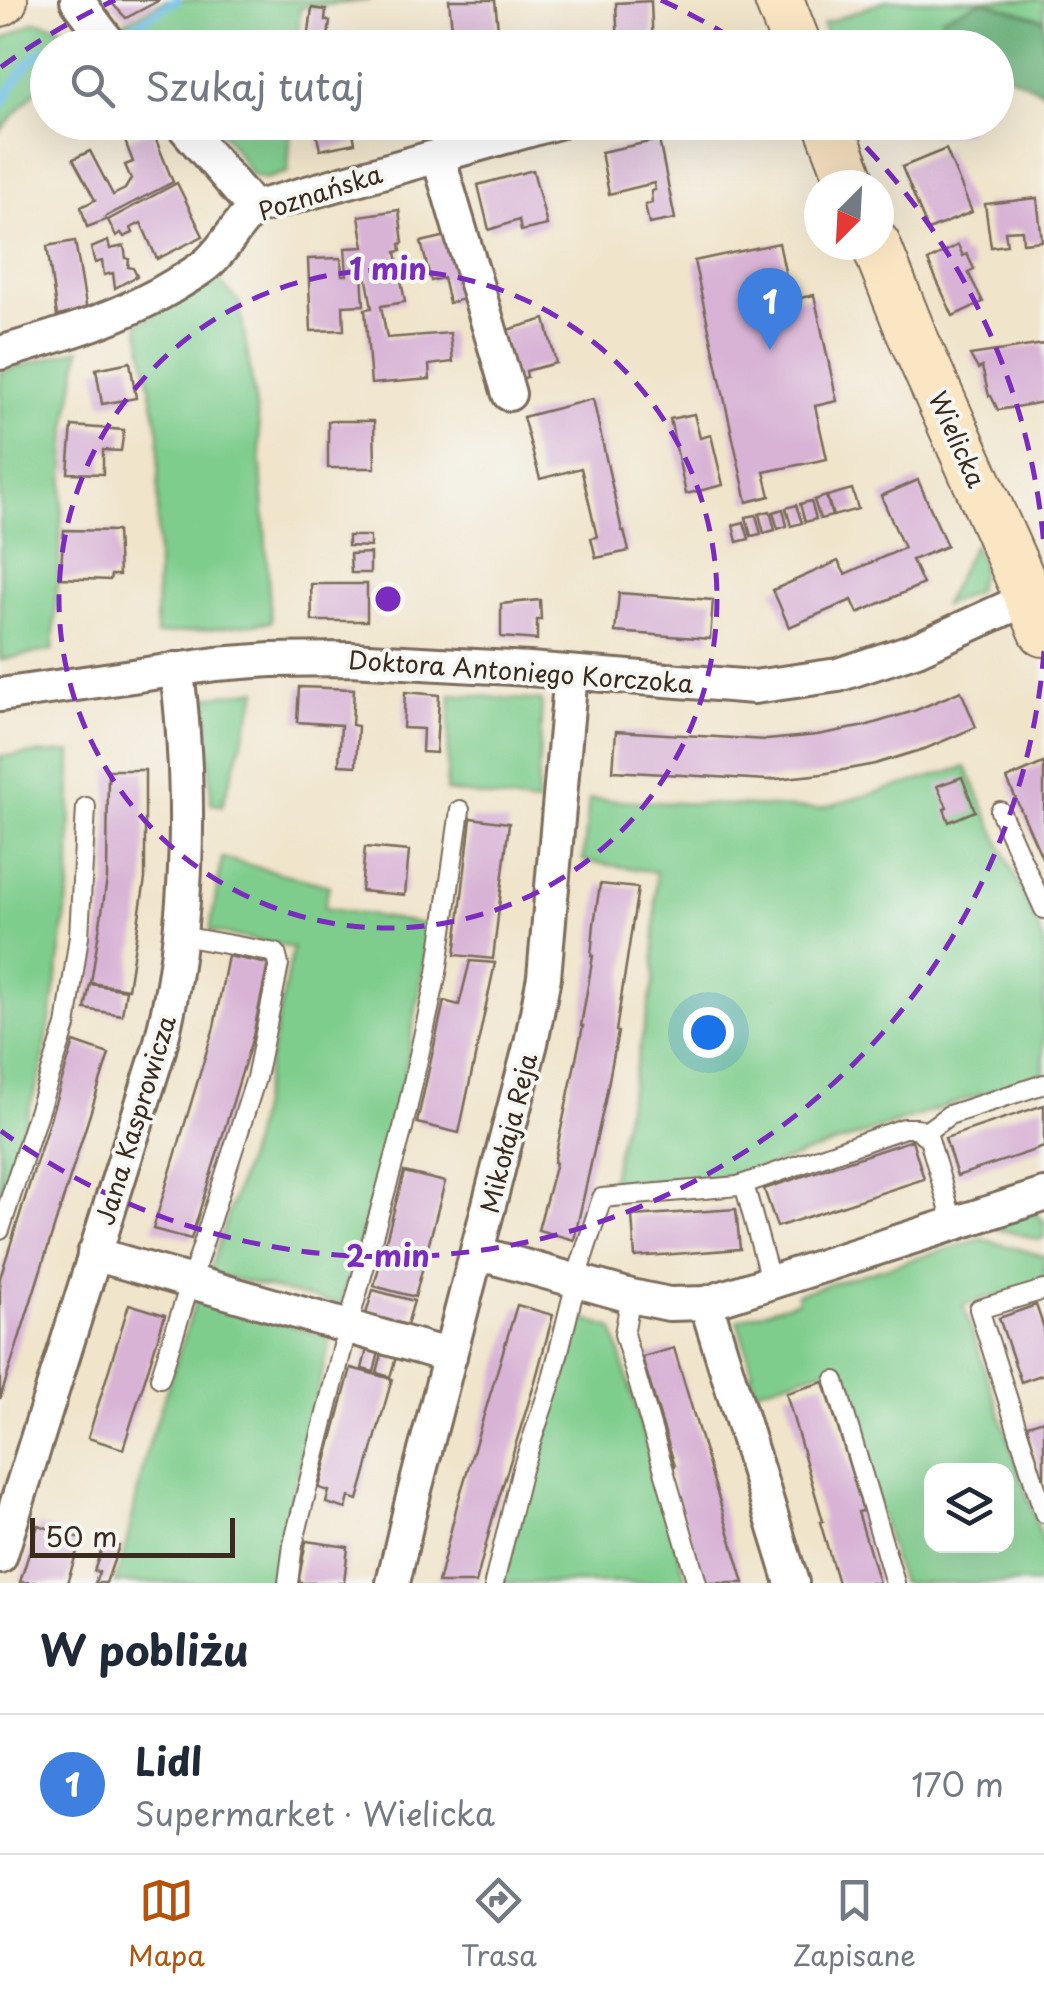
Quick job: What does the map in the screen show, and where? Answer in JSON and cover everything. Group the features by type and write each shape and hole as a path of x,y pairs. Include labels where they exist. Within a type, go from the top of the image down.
{"street":[{"path":"779,0 791,30"},
{"path":"195,140 254,208"},
{"name":"Poznańska","path":"0,353 86,326 164,292 208,264 254,208 494,140"},
{"path":"835,140 846,170"},
{"path":"438,156 509,394"},
{"name":"Wielicka","path":"882,260 1036,615"},
{"name":"Doktora Antoniego Korczoka","path":"0,695 176,669 350,658 754,687 838,675 1036,615"},
{"name":"Jana Kasprowicza","path":"0,1557 171,1002 182,936 186,873 182,699 176,669"},
{"name":"Mikołaja Reja","path":"393,1583 531,1042 544,977 572,673"},
{"path":"477,1253 631,1296 669,1304 706,1303 1044,1195"},
{"path":"94,1254 450,1356"},
{"path":"706,1303 792,1583"}],"lane":[{"path":"0,1230 66,1026 79,936 86,807"},
{"path":"288,1583 293,1545 403,1128 438,973 460,810"},
{"path":"1000,811 1044,908"},
{"path":"160,1378 256,1078 279,965 276,953 182,936"},
{"path":"924,1134 950,1115 1044,1084"},
{"path":"494,1583 522,1468 551,1383 602,1198 744,1184 904,1128 917,1128 929,1138 954,1224"},
{"path":"744,1184 772,1283"},
{"path":"1044,1290 978,1309 1044,1514"},
{"path":"631,1296 624,1334 697,1583"},
{"path":"835,1381 895,1583"}],"green space":[{"path":"166,0 371,0 300,8 298,30 121,30 118,26"},
{"path":"887,0 1044,0 1044,20 983,1 943,17 944,30 825,30 823,24"},
{"path":"983,1 1044,20 1044,92 1014,78 1014,30 944,30 942,17"},
{"path":"34,22 65,30 30,30 30,97 0,131 0,41"},
{"path":"228,140 290,140 288,172 265,179 252,175"},
{"path":"217,279 239,302 258,420 271,622 156,635 159,433 138,324"},
{"path":"80,349 67,428 53,650 0,660 0,372"},
{"path":"974,544 982,567 976,592 943,605"},
{"path":"258,690 222,806 211,803 207,697"},
{"path":"451,694 542,701 537,804 446,791"},
{"path":"71,752 70,883 56,984 41,1073 0,1196 0,756"},
{"path":"966,767 1044,942 1044,1073 725,1181 611,1180 654,982 656,872 583,861 589,799 818,809"},
{"path":"222,858 329,886 324,908 431,925 396,1123 340,1305 209,1273 252,1142 293,948 210,931"},
{"path":"1034,1212 1044,1221 1044,1237 1040,1240 991,1227"},
{"path":"981,1239 1044,1256 1044,1281 963,1305 1044,1545 1044,1583 901,1583 836,1366 756,1390 750,1374 753,1372 737,1320 798,1301 797,1294"},
{"path":"196,1300 331,1337 280,1544 276,1583 115,1583 146,1453"},
{"path":"574,1316 613,1329 687,1583 503,1583 524,1489"}],"building":[{"path":"109,0 160,0 126,18"},
{"path":"449,0 495,0 498,30 452,30"},
{"path":"651,1 652,30 617,30 616,3"},
{"path":"312,8 326,10 329,30 309,30"},
{"path":"156,140 173,182 87,227 81,207 95,200 73,159 90,151 113,195 125,189 131,179 125,165 133,162 125,141"},
{"path":"318,140 354,140 355,143 320,150"},
{"path":"659,140 675,219 649,224 645,205 652,203 654,183 609,194 601,152"},
{"path":"946,149 972,212 928,230 902,167"},
{"path":"533,170 547,225 521,231 519,220 489,230 478,185"},
{"path":"177,183 203,236 157,259 141,223 131,228 133,233 116,236 108,220"},
{"path":"1037,198 1042,241 1023,243 1022,230 1005,231 1007,245 991,247 985,204"},
{"path":"399,210 403,243 401,251 396,252 405,302 381,306 387,338 450,333 453,362 429,365 430,379 371,384 365,309 372,308 366,274 362,274 364,305 343,306 344,330 311,331 308,259 341,258 342,275 347,275 345,248 364,247 359,216"},
{"path":"447,236 471,297 449,303 443,278 431,281 421,242"},
{"path":"75,241 87,311 57,316 47,246"},
{"path":"108,241 110,249 124,246 128,267 137,276 115,288 113,273 104,275 102,261 95,263 91,248"},
{"path":"779,243 791,300 814,295 837,401 815,406 827,459 764,472 770,496 747,502 694,261"},
{"path":"958,245 974,269 968,272 983,302 953,316 928,261"},
{"path":"545,319 556,363 526,371 527,377 513,382 500,332"},
{"path":"1044,344 1044,402 998,410 989,396 982,367 978,369 970,355"},
{"path":"130,362 136,398 102,404 96,369"},
{"path":"593,399 629,551 596,558 591,538 597,537 581,468 540,479 523,417"},
{"path":"694,414 700,438 711,435 723,485 686,494 670,419"},
{"path":"328,421 374,421 375,468 328,468"},
{"path":"72,426 124,430 121,451 103,450 103,474 68,473"},
{"path":"918,480 947,546 912,560 923,584 858,613 852,600 789,627 773,590 838,561 845,574 904,548 881,496"},
{"path":"852,489 858,509 833,516 827,496"},
{"path":"826,496 832,516 820,519 814,500"},
{"path":"811,501 816,519 805,522 800,504"},
{"path":"796,505 802,523 791,526 786,508"},
{"path":"783,509 787,526 778,529 773,512"},
{"path":"770,511 775,530 764,533 759,514"},
{"path":"756,515 761,534 751,536 746,517"},
{"path":"744,522 749,539 737,542 733,525"},
{"path":"64,530 117,531 119,575 111,575 110,580 60,578"},
{"path":"348,536 370,536 370,547 348,546"},
{"path":"370,553 370,573 351,573 350,554"},
{"path":"311,584 367,584 367,621 312,621"},
{"path":"619,593 713,600 710,639 615,632"},
{"path":"540,600 537,640 501,637 501,604"},
{"path":"299,687 354,689 352,725 358,726 356,766 339,765 341,725 297,722"},
{"path":"961,691 976,727 875,764 768,780 613,771 616,731 767,740 817,735 865,726"},
{"path":"405,692 439,695 436,753 422,752 423,729 403,728"},
{"path":"1043,763 1044,766 1044,862 1007,779"},
{"path":"108,770 145,770 145,879 128,989 91,983 107,879"},
{"path":"962,777 975,811 949,822 937,786"},
{"path":"471,818 509,823 493,959 455,955"},
{"path":"365,847 409,851 405,895 361,891"},
{"path":"600,884 638,888 618,1032 574,1240 538,1230 556,1163 583,1026"},
{"path":"228,956 268,964 253,1036 191,1239 153,1229 214,1027"},
{"path":"470,961 495,963 459,1133 417,1123 444,1001 459,1005"},
{"path":"90,984 126,990 122,1015 85,1009"},
{"path":"74,1042 109,1054 0,1399 0,1278"},
{"path":"1044,1105 1044,1147 957,1176 945,1138"},
{"path":"912,1140 924,1179 777,1227 764,1189"},
{"path":"404,1172 445,1182 415,1297 374,1286"},
{"path":"736,1209 740,1249 635,1257 632,1216"},
{"path":"373,1290 414,1301 407,1325 366,1314"},
{"path":"129,1304 165,1315 123,1449 88,1438"},
{"path":"517,1305 553,1315 534,1385 476,1583 438,1583 457,1505"},
{"path":"1036,1305 1044,1328 1044,1374 1021,1382 999,1318"},
{"path":"674,1348 744,1583 703,1583 669,1468 675,1466 642,1357"},
{"path":"367,1349 379,1352 374,1372 362,1369"},
{"path":"382,1353 396,1357 390,1377 377,1373"},
{"path":"351,1368 392,1379 358,1500 349,1497 346,1509 326,1503 329,1491 319,1488"},
{"path":"824,1382 863,1511 858,1512 879,1583 838,1583 820,1522 823,1521 786,1393"},
{"path":"1044,1420 1044,1479 1043,1479 1027,1425"},
{"path":"38,1525 81,1539 67,1583 20,1582"},
{"path":"306,1541 348,1547 344,1583 300,1583"},
{"path":"104,1542 119,1546 106,1583 95,1583 99,1572 94,1571"}],"waterway":[{"path":"124,30 177,0"},
{"path":"0,107 30,63"}],"place":[{"name":"Lidl","path":"770,350"}]}
